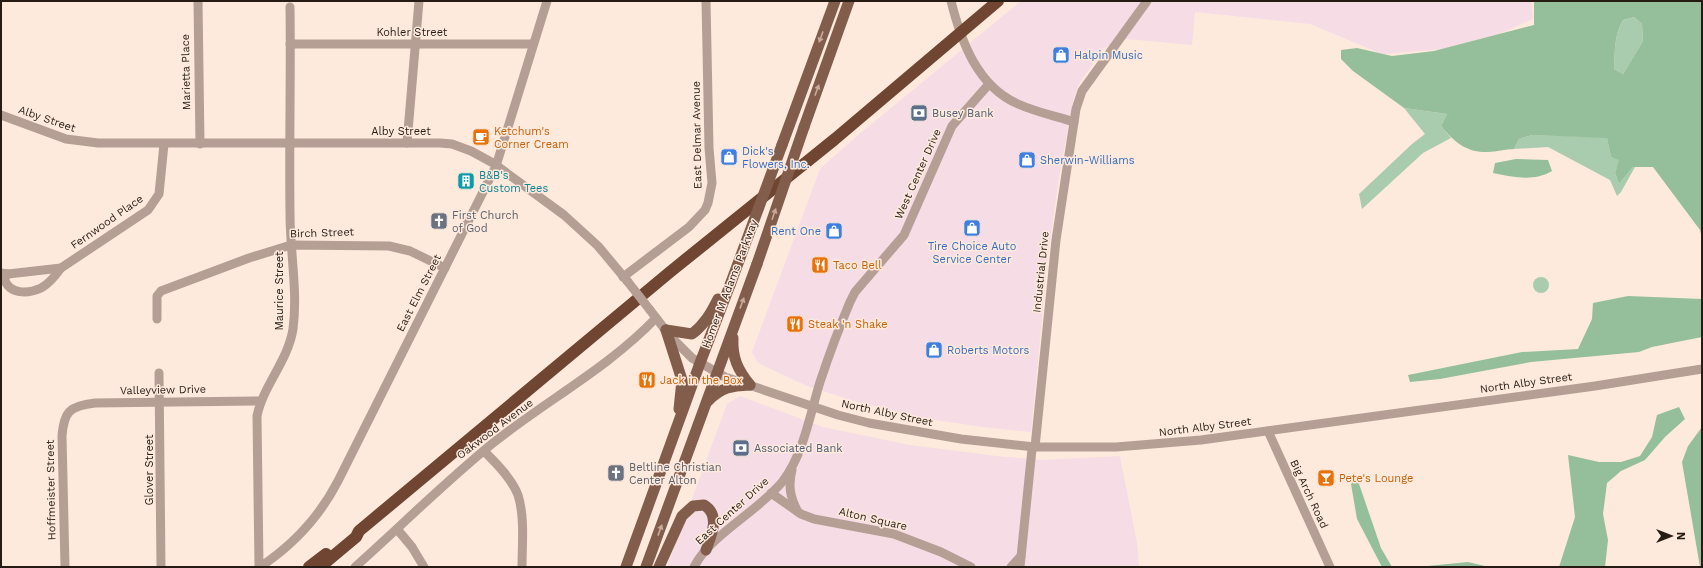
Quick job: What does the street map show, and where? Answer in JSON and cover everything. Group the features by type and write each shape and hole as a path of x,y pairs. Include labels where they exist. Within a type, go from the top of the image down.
{"highway":[{"path":"320,567 356,537 359,531 670,272 835,139 998,1"},
{"path":"309,567 353,532 359,531"}],"main road":[{"name":"Homer M Adams Parkway","path":"626,567 675,430 835,1"},
{"name":"Homer M Adams Parkway","path":"646,567 757,264 849,1"},
{"path":"675,430 682,380 666,330 692,334 701,327 709,317 741,256"},
{"path":"733,329 732,351 738,371 750,385"},
{"path":"706,402 718,392 731,386 750,385"},
{"path":"659,567 682,516 693,506 704,505 714,516 714,524 706,550"}],"street":[{"name":"Marietta Place","path":"198,1 200,144"},
{"path":"407,143 419,1"},
{"name":"East Elm Street","path":"259,567 281,552 326,503 496,166 547,1"},
{"name":"East Delmar Avenue","path":"625,280 698,219 708,203 712,184 709,148 706,1"},
{"path":"951,1 960,32 974,65 989,84 999,93 1019,105 1074,122"},
{"name":"Industrial Drive","path":"1020,567 1032,449 1035,447 1056,240 1074,122 1082,91 1147,1"},
{"name":"Maurice Street","path":"259,567 256,438 257,416 261,401 276,374 291,338 294,314 291,245 290,7"},
{"name":"Kohler Street","path":"290,44 533,44"},
{"name":"West Center Drive","path":"813,406 850,302 860,287 904,235 952,126 989,84"},
{"name":"Alby Street","path":"1,115 48,133 80,142 164,144 440,143 457,146 471,151 496,166 582,230 598,246 681,348 716,373"},
{"name":"Fernwood Place","path":"61,268 152,207 159,194 164,144"},
{"name":"Birch Street","path":"157,319 157,296 161,291 249,258 291,245 389,246 410,251 445,268"},
{"path":"61,268 42,288 27,291 13,291 9,288 4,278 4,273 61,268"},
{"name":"Oakwood Avenue","path":"355,567 484,451 620,352 656,318"},
{"name":"North Alby Street","path":"716,373 813,406 869,423 925,434 1035,447 1100,447 1154,445 1268,431 1601,385 1702,369"},
{"name":"Glover Street","path":"159,373 161,567"},
{"name":"Valleyview Drive","path":"68,413 76,407 95,403 261,401"},
{"name":"East Center Drive","path":"694,567 706,550 771,493 782,481 793,463 813,406"},
{"name":"Hoffmeister Street","path":"65,567 62,436 68,413"},
{"name":"Big Arch Road","path":"1268,431 1330,567"},
{"path":"484,451 509,481 518,495 521,513 522,567"},
{"path":"793,463 789,488 791,497 798,512"},
{"name":"Alton Square","path":"771,493 798,512 814,519 894,534 941,552 971,567"},
{"path":"397,529 412,547 424,567"},
{"path":"1011,567 1021,556"}],"shaded area":[{"path":"1021,1 1531,1 1533,19 1470,47 1382,54 1310,24 1195,12 1192,45 1127,39 1104,48 1080,82 1073,100 1059,177 1048,256 1031,432 982,427 923,418 857,402 807,386 758,363 752,352 820,169 857,136"},
{"path":"740,396 823,427 910,445 1043,460 1120,456 1137,543 1139,567 667,567 727,404"}],"green space":[{"path":"1534,1 1702,1 1702,238 1700,230 1653,167 1633,167 1619,184 1615,173 1619,160 1611,157 1607,138 1532,135 1519,139 1514,149 1491,152 1474,151 1456,142 1441,126 1447,114 1404,108 1353,71 1341,59 1341,50 1357,48 1392,56 1434,51 1534,25","holes":["1634,17 1642,24 1643,41 1623,74 1614,69 1618,31 1623,20"]},
{"path":"1634,17 1642,24 1643,41 1623,74 1614,69 1616,37 1623,20"},
{"path":"1404,108 1447,114 1441,126 1451,138 1423,153 1362,209 1359,194 1412,144 1425,134"},
{"path":"1532,135 1607,137 1611,157 1620,159 1615,173 1619,184 1633,167 1635,167 1621,192 1617,196 1610,180 1548,147 1514,149 1519,139"},
{"path":"1516,159 1548,160 1552,171 1538,177 1531,178 1493,173 1495,163"},
{"path":"1541,277 1547,279 1549,285 1547,291 1541,293 1535,291 1533,285 1535,279"},
{"path":"1628,296 1702,299 1702,337 1652,347 1639,352 1531,362 1440,379 1410,382 1408,375 1522,352 1578,349 1592,319 1593,303"},
{"path":"1679,407 1685,419 1665,437 1645,460 1621,471 1607,483 1603,514 1608,540 1605,567 1559,567 1575,517 1568,455 1599,462 1621,462 1640,456 1652,437 1657,415"},
{"path":"1702,427 1702,567 1700,567 1682,462 1688,446"},
{"path":"1357,478 1381,548 1392,567 1382,567 1357,519 1351,484"},
{"path":"1468,562 1489,567 1417,567"}],"place":[{"name":"Halpin Music","path":"1061,55"},
{"name":"Busey Bank","path":"919,113"},
{"name":"Ketchum's Corner Cream","path":"481,137"},
{"name":"Dick's Flowers, Inc.","path":"729,157"},
{"name":"Sherwin-Williams","path":"1027,160"},
{"name":"B&B's Custom Tees","path":"466,181"},
{"name":"First Church of God","path":"439,221"},
{"name":"Tire Choice Auto Service Center","path":"972,228"},
{"name":"Rent One","path":"834,231"},
{"name":"Taco Bell","path":"820,265"},
{"name":"Steak 'n Shake","path":"795,324"},
{"name":"Roberts Motors","path":"934,350"},
{"name":"Jack in the Box","path":"647,380"},
{"name":"Associated Bank","path":"741,448"},
{"name":"Beltline Christian Center Alton","path":"616,473"},
{"name":"Pete's Lounge","path":"1326,478"}]}
